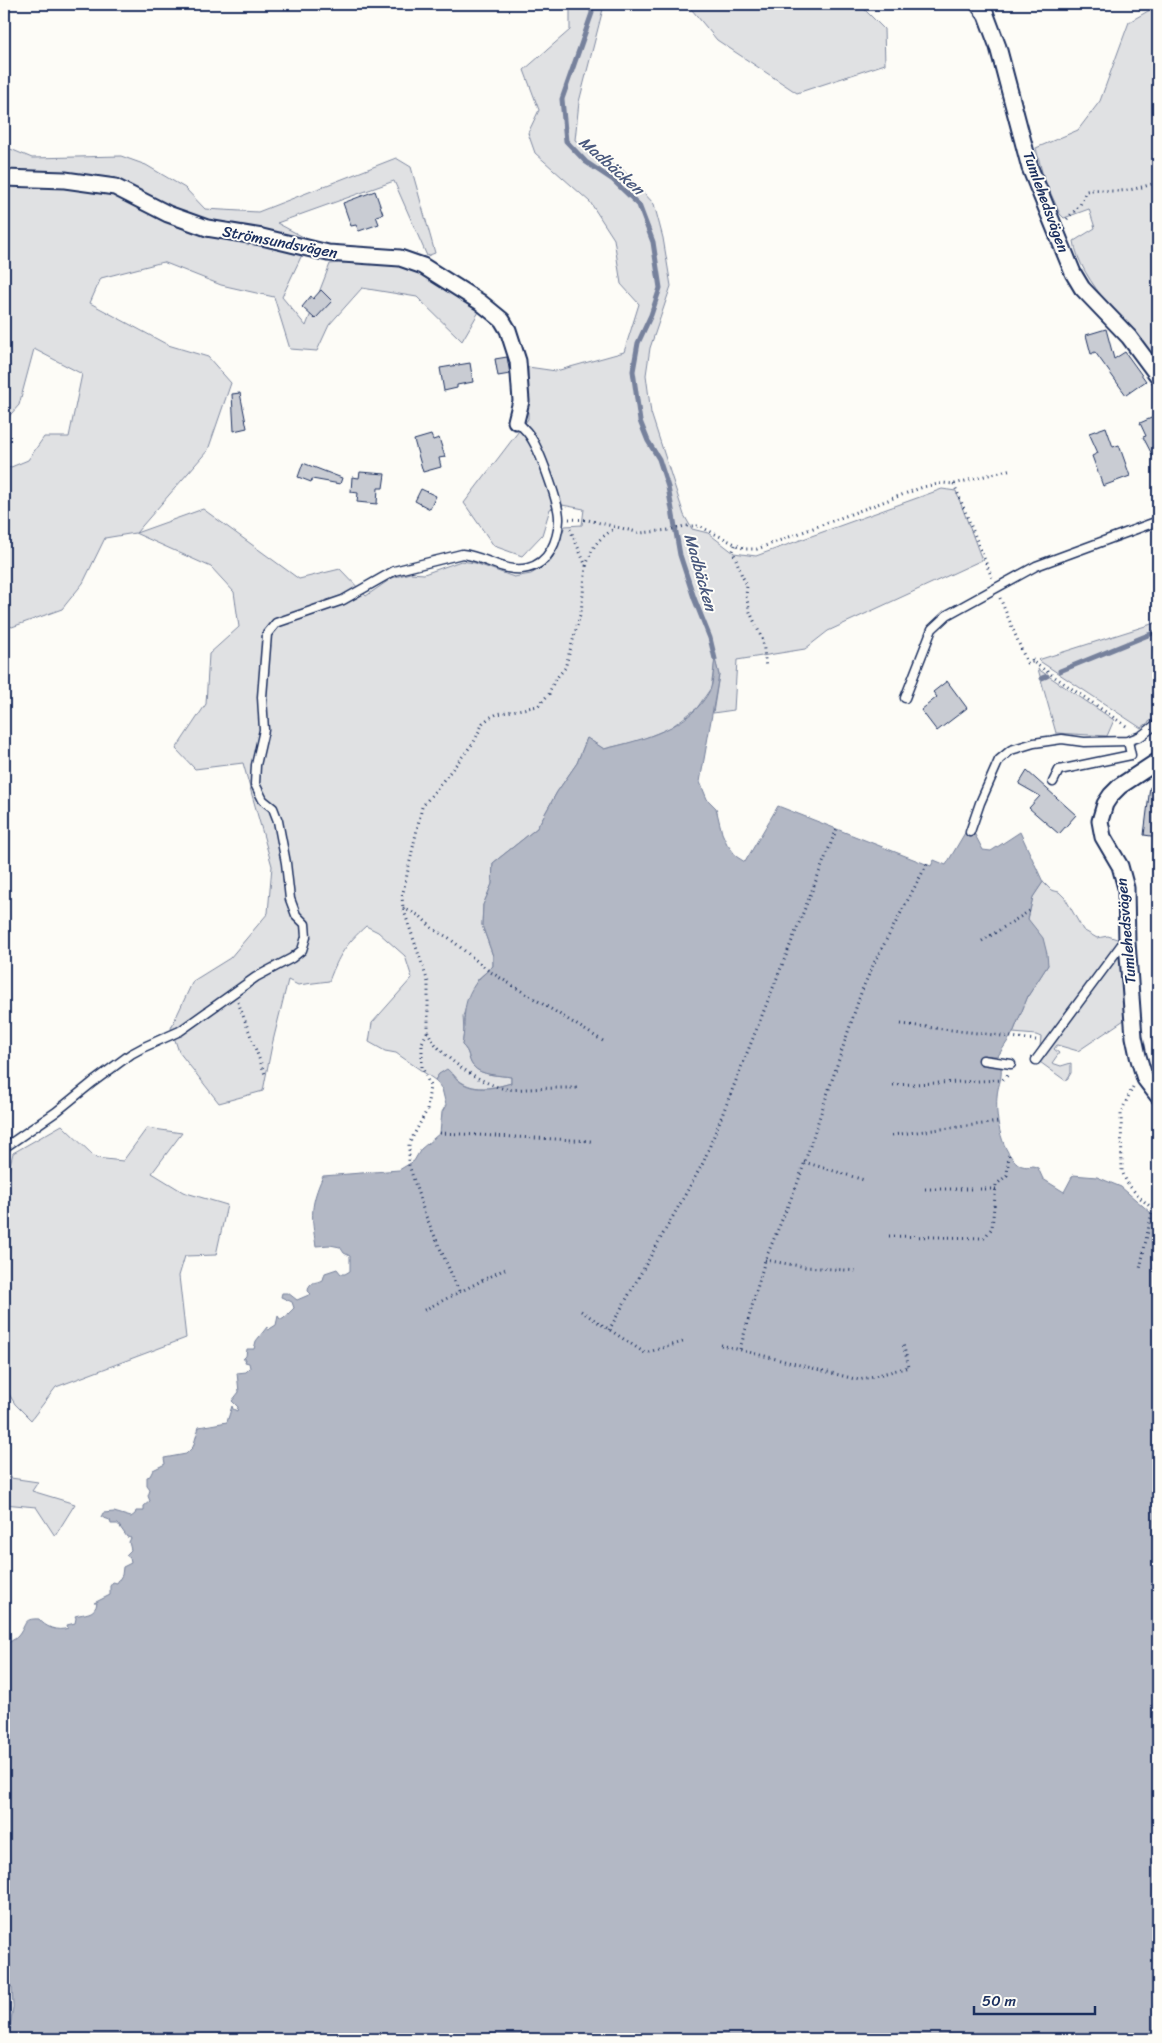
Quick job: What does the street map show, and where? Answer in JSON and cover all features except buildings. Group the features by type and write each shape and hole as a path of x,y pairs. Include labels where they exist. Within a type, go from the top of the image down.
{"street":[{"name":"Tumlehedsvägen","path":"978,4 986,15 998,46 1030,168 1072,273 1082,288 1129,337 1158,376"},
{"name":"Strömsundsvägen","path":"4,178 65,180 115,188 168,214 207,228 262,237 328,253 400,258 423,266 480,302 502,320 508,330 518,362 521,401 516,421"},
{"name":"Tumlehedsvägen","path":"1158,762 1120,786 1111,795 1100,821 1103,837 1120,866 1124,882 1134,1037 1142,1072 1158,1096"}],"lane":[{"path":"4,1148 56,1112 131,1054 180,1032 269,969 292,958 302,950 306,937 305,924 296,915 290,899 286,863 274,808 263,800 255,784 256,765 264,730 262,697 265,644 270,628 288,618 343,600 394,571 454,556 472,555 509,569 526,568 541,563 555,541 559,519 550,485 533,441 516,421"},
{"path":"905,698 932,629 947,615 1036,566 1158,521"},
{"path":"970,832 980,803 999,760 1011,750 1034,743 1062,739 1084,742 1128,741 1141,736 1158,723"},
{"path":"1053,782 1059,770 1131,755 1128,741"},
{"path":"1036,1060 1122,944 1127,942"},
{"path":"983,1060 1010,1064"}],"path":[{"path":"1054,226 1066,220 1080,205 1086,191 1099,188 1111,191 1136,190 1158,182"},
{"path":"559,519 588,520 641,533 685,526 699,526 745,549 757,549 924,487 942,483 954,484 1012,469"},
{"path":"570,519 569,528 586,566"},
{"path":"579,1088 506,1089 499,1087 457,1066 429,1037 428,982 403,908 402,897 422,807 474,742 484,723 489,718 497,714 538,706 549,694 554,681 564,668 581,612 586,566 592,548 598,540 616,527"},
{"path":"735,544 732,551 747,585 746,596 750,612 763,641 766,668"},
{"path":"1032,659 1033,662 1141,736"},
{"path":"609,1330 703,1163 837,828"},
{"path":"740,1349 765,1260 798,1182 862,990 874,963 927,864"},
{"path":"403,908 420,916 433,929 449,938 489,971 603,1041"},
{"path":"982,941 1031,910"},
{"path":"234,993 266,1076"},
{"path":"900,1024 1037,1040"},
{"path":"428,1031 422,1043 422,1067 430,1086 427,1110 408,1144 409,1166 424,1212 459,1291"},
{"path":"1140,1269 1152,1208 1138,1196 1127,1182 1122,1171 1121,1112 1138,1074 1142,1072"},
{"path":"893,1085 1002,1080"},
{"path":"892,1135 999,1122"},
{"path":"440,1133 592,1141"},
{"path":"889,1236 984,1238 992,1228 996,1185 1007,1175 1009,1154"},
{"path":"804,1162 864,1180"},
{"path":"926,1189 996,1189"},
{"path":"765,1260 806,1267 858,1271"},
{"path":"424,1310 505,1269"},
{"path":"581,1311 645,1353 686,1341"},
{"path":"721,1345 859,1380 909,1367 903,1344"}],"shaded area":[{"path":"570,4 602,4 603,9 579,102 575,140 595,157 622,169 654,204 663,238 671,286 650,348 646,375 651,413 684,515 692,529 708,533 734,553 756,556 942,489 956,491 982,560 828,631 805,649 737,660 734,710 713,713 719,675 715,660 711,688 697,708 670,728 638,741 604,749 587,738 577,763 557,792 537,828 493,863 492,884 483,905 482,925 493,956 493,966 478,979 473,989 463,1016 464,1032 462,1045 476,1069 481,1072 511,1077 511,1083 488,1088 472,1087 459,1080 453,1074 439,1074 435,1080 396,1053 385,1051 369,1042 372,1023 412,978 405,956 378,932 366,926 343,951 329,981 298,985 288,980 263,1091 219,1103 179,1052 171,1028 193,981 230,958 268,913 272,866 243,763 195,769 176,749 206,704 209,654 239,627 234,592 211,567 135,533 105,538 83,583 62,609 12,627 4,623 4,470 28,460 44,437 69,437 82,374 34,349 19,405 4,422 4,133 8,148 32,158 121,156 146,165 185,188 205,209 258,212 396,158 411,167 435,253 427,256 394,181 277,223 309,240 282,297 306,326 330,264 374,262 400,265 421,273 480,310 462,341 417,297 362,288 329,325 317,351 290,349 274,297 221,285 163,262 101,278 90,303 168,345 208,357 231,383 208,450 136,533 203,509 299,579 340,569 366,596 392,578 410,573 424,574 461,561 475,563 514,577 531,574 551,561 565,526 582,525 584,509 562,505 550,509 542,535 522,556 494,546 464,503 528,419 528,367 556,371 624,352 639,304 621,284 614,239 590,202 535,153 528,133 539,110 524,70 570,30"},
{"path":"687,4 851,4 852,6 853,4 865,4 863,8 884,29 885,64 797,93 717,40"},
{"path":"1158,7 1158,361 1108,304 1086,272 1078,256 1074,241 1095,228 1089,209 1064,218 1060,214 1043,176 1036,148 1078,130 1100,101 1129,22"},
{"path":"1158,622 1158,715 1141,728 1038,660"},
{"path":"715,659 719,675 700,782 707,799 716,808 722,833 727,844 737,857 745,862 778,806 931,866 934,860 946,865 966,831 974,833 983,850 991,851 1020,832 1043,882 1033,897 1028,919 1043,938 1048,965 1028,996 1013,1033 998,1056 984,1056 984,1064 1001,1067 997,1097 997,1116 1004,1145 1017,1163 1024,1167 1033,1166 1038,1168 1043,1179 1064,1192 1073,1175 1097,1177 1121,1187 1158,1219 1158,2039 8,2039 13,2007 12,1987 4,1983 4,1734 9,1732 6,1721 9,1715 8,1708 4,1707 4,1645 17,1637 27,1621 30,1620 39,1619 56,1629 68,1628 67,1625 75,1623 75,1616 92,1612 97,1603 94,1603 110,1595 110,1586 113,1582 117,1583 122,1575 123,1567 131,1563 130,1558 126,1555 131,1550 129,1542 131,1538 127,1537 118,1524 111,1524 110,1520 101,1517 103,1513 114,1512 131,1517 136,1511 144,1511 144,1506 150,1501 147,1477 150,1476 153,1470 165,1464 164,1458 186,1454 193,1447 199,1427 227,1422 232,1406 237,1411 238,1407 232,1401 239,1392 237,1373 246,1372 250,1368 249,1363 245,1362 246,1359 243,1359 246,1356 247,1349 254,1349 256,1341 267,1327 268,1330 276,1325 278,1316 280,1319 283,1319 294,1308 292,1302 281,1297 282,1293 288,1293 297,1300 311,1294 308,1291 310,1285 323,1280 325,1273 337,1269 341,1274 350,1271 350,1256 344,1253 340,1247 330,1245 316,1246 313,1211 316,1195 323,1176 399,1170 414,1161 421,1149 440,1133 442,1112 446,1105 442,1089 435,1080 439,1074 447,1069 458,1080 470,1087 491,1088 511,1083 511,1077 481,1072 476,1069 462,1045 468,997 478,980 493,966 493,956 482,925 483,905 492,884 493,863 537,828 557,792 577,763 587,738 604,749 649,736 678,723 702,703 710,690"},
{"path":"1038,669 1114,720 1107,736 1056,733"},
{"path":"1043,882 1051,890 1059,892 1065,898 1083,930 1097,938 1108,936 1120,940 1127,1018 1078,1051 1057,1045 1054,1049 1059,1053 1052,1063 1061,1066 1071,1063 1071,1073 1066,1081 1033,1057 1040,1046 1041,1037 1013,1033 1028,996 1048,965 1028,919 1033,897"},
{"path":"62,1125 96,1158 123,1161 147,1128 182,1133 152,1173 183,1192 227,1205 216,1255 185,1256 179,1276 186,1338 56,1387 31,1420 15,1404 4,1386 4,1189 13,1153"},
{"path":"4,1477 38,1482 32,1491 75,1504 55,1536 36,1507 4,1504"}],"waterway":[{"name":"Madbäcken","path":"591,4 592,13 562,99 566,141 586,162 613,180 639,205 653,242 660,288 651,315 638,343 633,371 640,421 648,441 659,459 668,487 680,555 710,638 715,659"},
{"path":"1060,671 1158,631"},
{"path":"1042,678 1047,676"}]}
